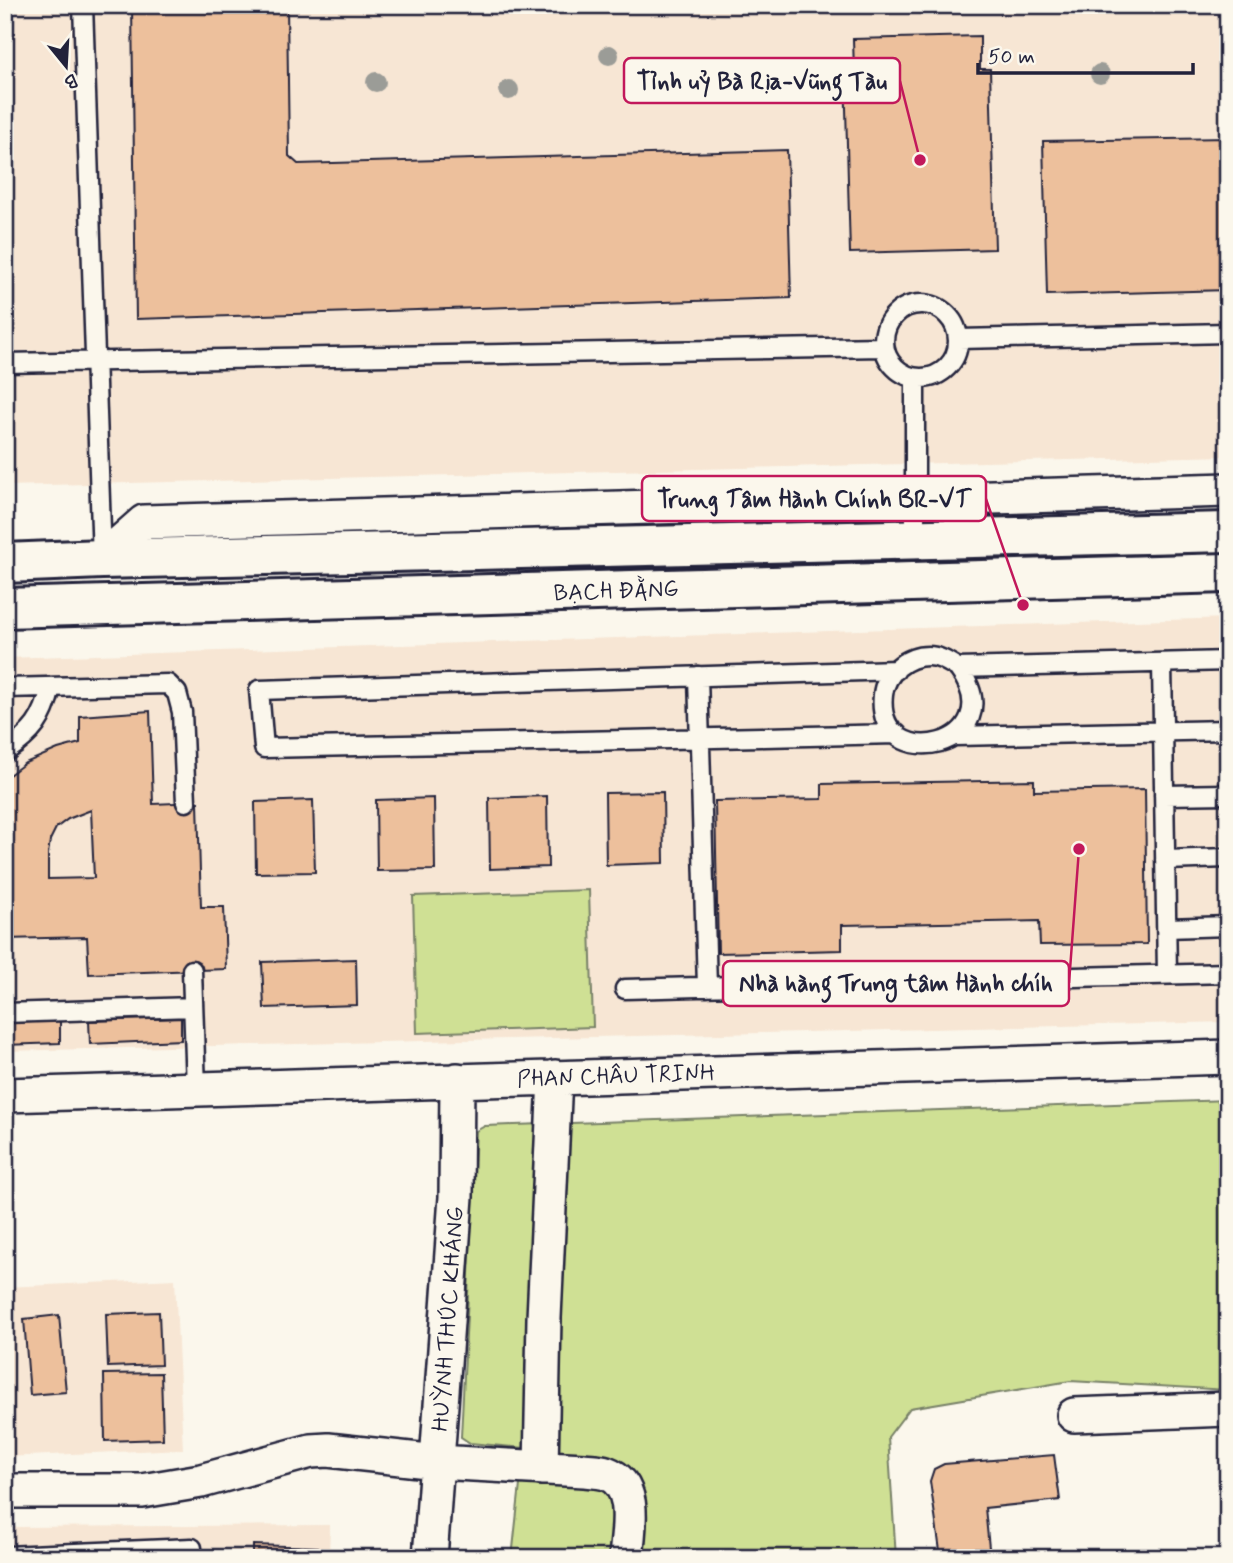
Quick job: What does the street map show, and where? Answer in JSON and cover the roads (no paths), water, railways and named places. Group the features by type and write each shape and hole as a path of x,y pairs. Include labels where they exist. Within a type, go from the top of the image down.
{"street":[{"path":"102,559 144,522 1228,490"},
{"name":"BẠCH ĐẰNG","path":"5,563 1228,532"},
{"path":"914,581 915,539"},
{"name":"BẠCH ĐẰNG","path":"5,608 1228,573"},
{"name":"PHAN CHÂU TRINH","path":"5,1095 1228,1057"},
{"path":"541,1468 544,1318 555,1077"},
{"name":"HUỲNH THÚC KHÁNG","path":"430,1558 456,1197 457,1080"},
{"path":"1074,1415 1228,1409"},
{"path":"5,1491 142,1491 201,1481 311,1451 328,1450 437,1462 606,1474 619,1481 628,1496 626,1558"}],"lane":[{"path":"83,5 102,559"},
{"path":"926,304 942,310 953,322 959,340 956,355 946,369 932,378 915,379 899,373 888,360 883,347 885,328 895,314 909,306 926,304"},
{"path":"959,340 1228,333"},
{"path":"5,363 883,347"},
{"path":"915,379 915,539"},
{"path":"929,656 958,668 967,680 972,695 968,718 955,736 941,744 926,746 910,743 897,734 887,722 882,707 883,691 895,670 914,658 929,656"},
{"path":"958,668 1228,661"},
{"path":"1162,663 1167,974"},
{"path":"895,670 259,690 264,748 897,734"},
{"path":"698,676 707,987"},
{"path":"5,688 167,684 177,693 182,712 186,802"},
{"path":"5,752 36,727 45,713 51,688"},
{"path":"955,736 1228,730"},
{"path":"1164,795 1228,793"},
{"path":"1165,860 1228,858"},
{"path":"1167,928 1228,926"},
{"path":"192,970 196,1089"},
{"path":"625,989 1228,973"},
{"path":"5,1013 193,1007"},
{"path":"5,1556 192,1548 192,1558"}],"place":[{"name":"Tỉnh uỷ Bà Rịa-Vũng Tàu","path":"920,160"},
{"name":"Trung Tâm Hành Chính BR-VT","path":"1023,605"},
{"name":"Nhà hàng Trung tâm Hành chíh","path":"1079,849"}]}
